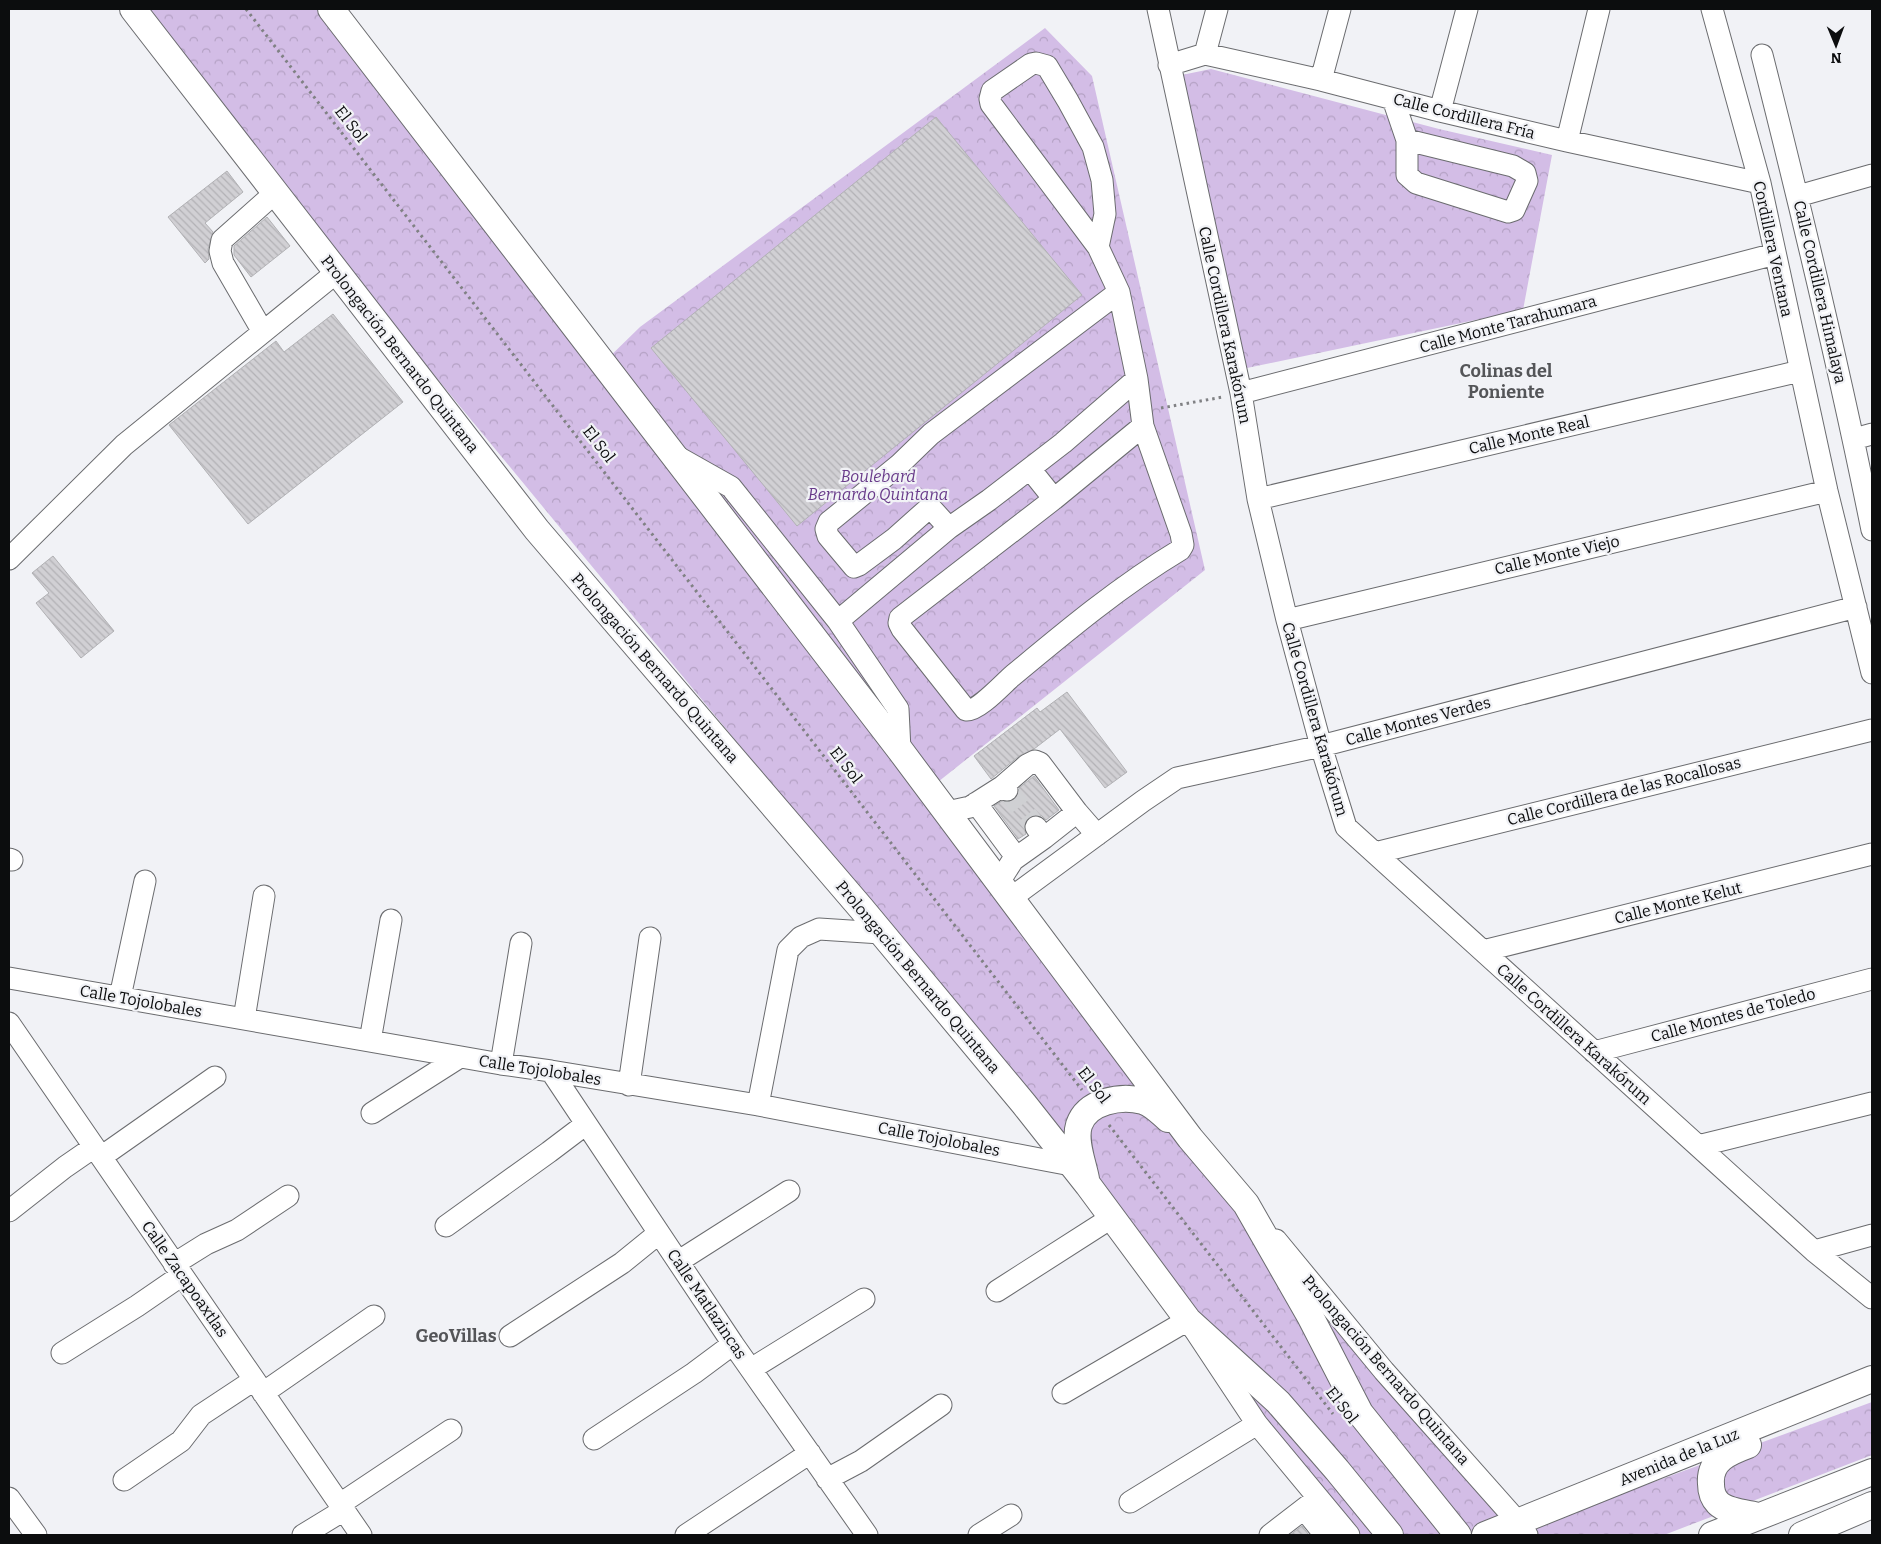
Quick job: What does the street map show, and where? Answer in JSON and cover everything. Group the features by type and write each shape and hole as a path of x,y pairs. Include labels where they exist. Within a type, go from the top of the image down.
{"main road":[{"name":"Prolongación Bernardo Quintana","path":"133,9 537,530 861,908 1024,1104 1088,1185 1188,1320 1278,1402 1390,1535"},
{"name":"Prolongación Bernardo Quintana","path":"331,9 900,750 1190,1138 1246,1204 1310,1316 1360,1414 1458,1535"},
{"path":"1088,1185 1078,1136 1082,1120 1094,1106 1125,1098 1144,1101 1153,1106 1190,1138"},
{"name":"Avenida de la Luz","path":"1485,1535 1523,1529 1872,1379"},
{"path":"1759,1516 1718,1504 1713,1496 1710,1478 1713,1467 1720,1458 1729,1452 1856,1400 1872,1386"},
{"path":"1712,1535 1872,1472"},
{"path":"1802,1535 1872,1506"}],"street":[{"name":"Calle Cordillera Karakórum","path":"1158,9 1241,393 1258,499 1286,620 1321,746 1346,826 1814,1251 1872,1298"},
{"path":"1205,54 1217,9"},
{"path":"1322,80 1340,9"},
{"path":"1440,111 1467,9"},
{"path":"1567,141 1599,9"},
{"name":"Cordillera Ventana","path":"1712,9 1760,183 1827,491"},
{"name":"Calle Cordillera Fría","path":"1169,65 1205,54 1322,80 1440,111 1567,141 1760,183"},
{"name":"Calle Cordillera Himalaya","path":"1762,55 1863,436 1872,530"},
{"path":"1098,247 1106,214 1102,180 1092,147 1068,100 1047,66 1036,63 1031,64 992,91 991,104 1098,247 1119,292 1137,379 1142,419 1181,534 1182,545 1180,550 1124,588 1010,678 975,709 968,711 962,706 902,629 899,623 900,618 1054,499 1142,419"},
{"path":"1393,99 1407,140 1407,176 1416,183 1508,212 1514,210 1527,181 1526,173 1513,166 1407,140"},
{"path":"1798,196 1872,175"},
{"path":"263,332 222,263 220,251 222,240 275,193"},
{"name":"Calle Monte Tarahumara","path":"1241,393 1775,254"},
{"path":"9,559 124,445 337,272"},
{"path":"949,528 930,507 894,539 854,567 828,536 826,529 829,522 899,465 931,434 1119,292"},
{"name":"Calle Monte Real","path":"1258,499 1800,371"},
{"path":"838,621 949,528 1063,443 1137,379"},
{"path":"673,454 731,487 838,621 898,709 900,750"},
{"path":"1030,468 1054,499"},
{"path":"1827,491 1872,673"},
{"name":"Calle Monte Viejo","path":"1286,620 1827,491"},
{"name":"Calle Montes Verdes","path":"1005,890 1097,835 1177,778 1321,746 1856,607"},
{"name":"Calle Cordillera de las Rocallosas","path":"1376,853 1872,730"},
{"path":"947,812 970,808 976,802 1005,788 1028,765 1035,761 1040,763 1097,835"},
{"path":"976,802 1016,857"},
{"path":"1005,890 1012,860 1040,832 1077,812"},
{"name":"Calle Monte Kelut","path":"1483,951 1872,854"},
{"path":"120,997 145,881"},
{"path":"244,1019 264,896"},
{"path":"370,1041 391,920"},
{"path":"758,1105 788,950 801,937 819,929 881,934"},
{"path":"629,1085 650,938"},
{"path":"501,1064 521,943"},
{"name":"Calle Tojolobales","path":"9,978 501,1064 758,1105 1071,1165"},
{"name":"Calle Montes de Toledo","path":"1594,1052 1872,979"},
{"name":"Calle Zacapoaxtlas","path":"12,1036 97,1152 361,1535"},
{"path":"372,1113 460,1057"},
{"name":"Calle Matlazincas","path":"551,1071 733,1344 867,1535"},
{"path":"9,1211 65,1167 97,1152 215,1077"},
{"path":"1698,1146 1872,1103"},
{"path":"446,1226 586,1124"},
{"path":"678,1261 789,1191"},
{"path":"62,1353 137,1306 206,1244 237,1230 288,1196"},
{"name":"Prolongación Bernardo Quintana","path":"1246,1204 1384,1371 1523,1529"},
{"path":"997,1291 1111,1218"},
{"path":"510,1336 622,1263 659,1233"},
{"path":"1814,1251 1872,1235"},
{"path":"751,1369 864,1299"},
{"path":"124,1480 182,1441 201,1415 259,1387 374,1316"},
{"path":"1063,1393 1188,1320"},
{"name":"Prolongación Bernardo Quintana","path":"1188,1320 1311,1503 1338,1533"},
{"path":"594,1439 694,1373 733,1344"},
{"path":"827,1479 861,1461 941,1405"},
{"path":"1130,1502 1257,1424"},
{"path":"303,1535 451,1430"},
{"path":"686,1535 810,1453"},
{"path":"9,1498 36,1535"},
{"path":"1270,1535 1311,1503"},
{"path":"979,1535 1011,1515"}],"path":[{"name":"El Sol","path":"246,9 1336,1418"},
{"path":"1142,419 1241,393"}],"green space":[{"name":"Boulebard Bernardo Quintana","path":"147,9 318,9 597,369 640,327 1045,28 1092,76 1205,570 919,797 1073,1004 1533,1526 1872,1402 1872,1455 1664,1535 1332,1535 948,998 350,273"},
{"path":"1211,69 1439,129 1552,155 1523,310 1247,368 1172,77"}],"building":[{"path":"936,117 1082,295 797,526 651,348"},
{"path":"227,171 243,192 205,223 213,232 208,249 209,259 205,263 168,217"},
{"path":"267,217 290,246 251,277 234,255 234,246"},
{"path":"333,314 403,402 248,524 169,425 276,341 284,352"},
{"path":"53,556 114,631 81,658 36,603 49,593 32,573"},
{"path":"1067,692 1127,772 1105,788 1060,729 1034,749 1019,756 991,779 974,756 1037,708 1040,712"},
{"path":"1034,776 1059,810 1046,820 1042,816 1028,817 1024,822 1026,834 1018,839 994,806 1002,801 1010,802 1015,799 1019,794 1019,788"},
{"path":"1302,1526 1309,1535 1290,1535"}],"tunnel":[{"path":"1007,790 1036,827"}],"district":[{"name":"Colinas del Poniente","path":"1506,381"},
{"name":"GeoVillas","path":"456,1336"}]}
